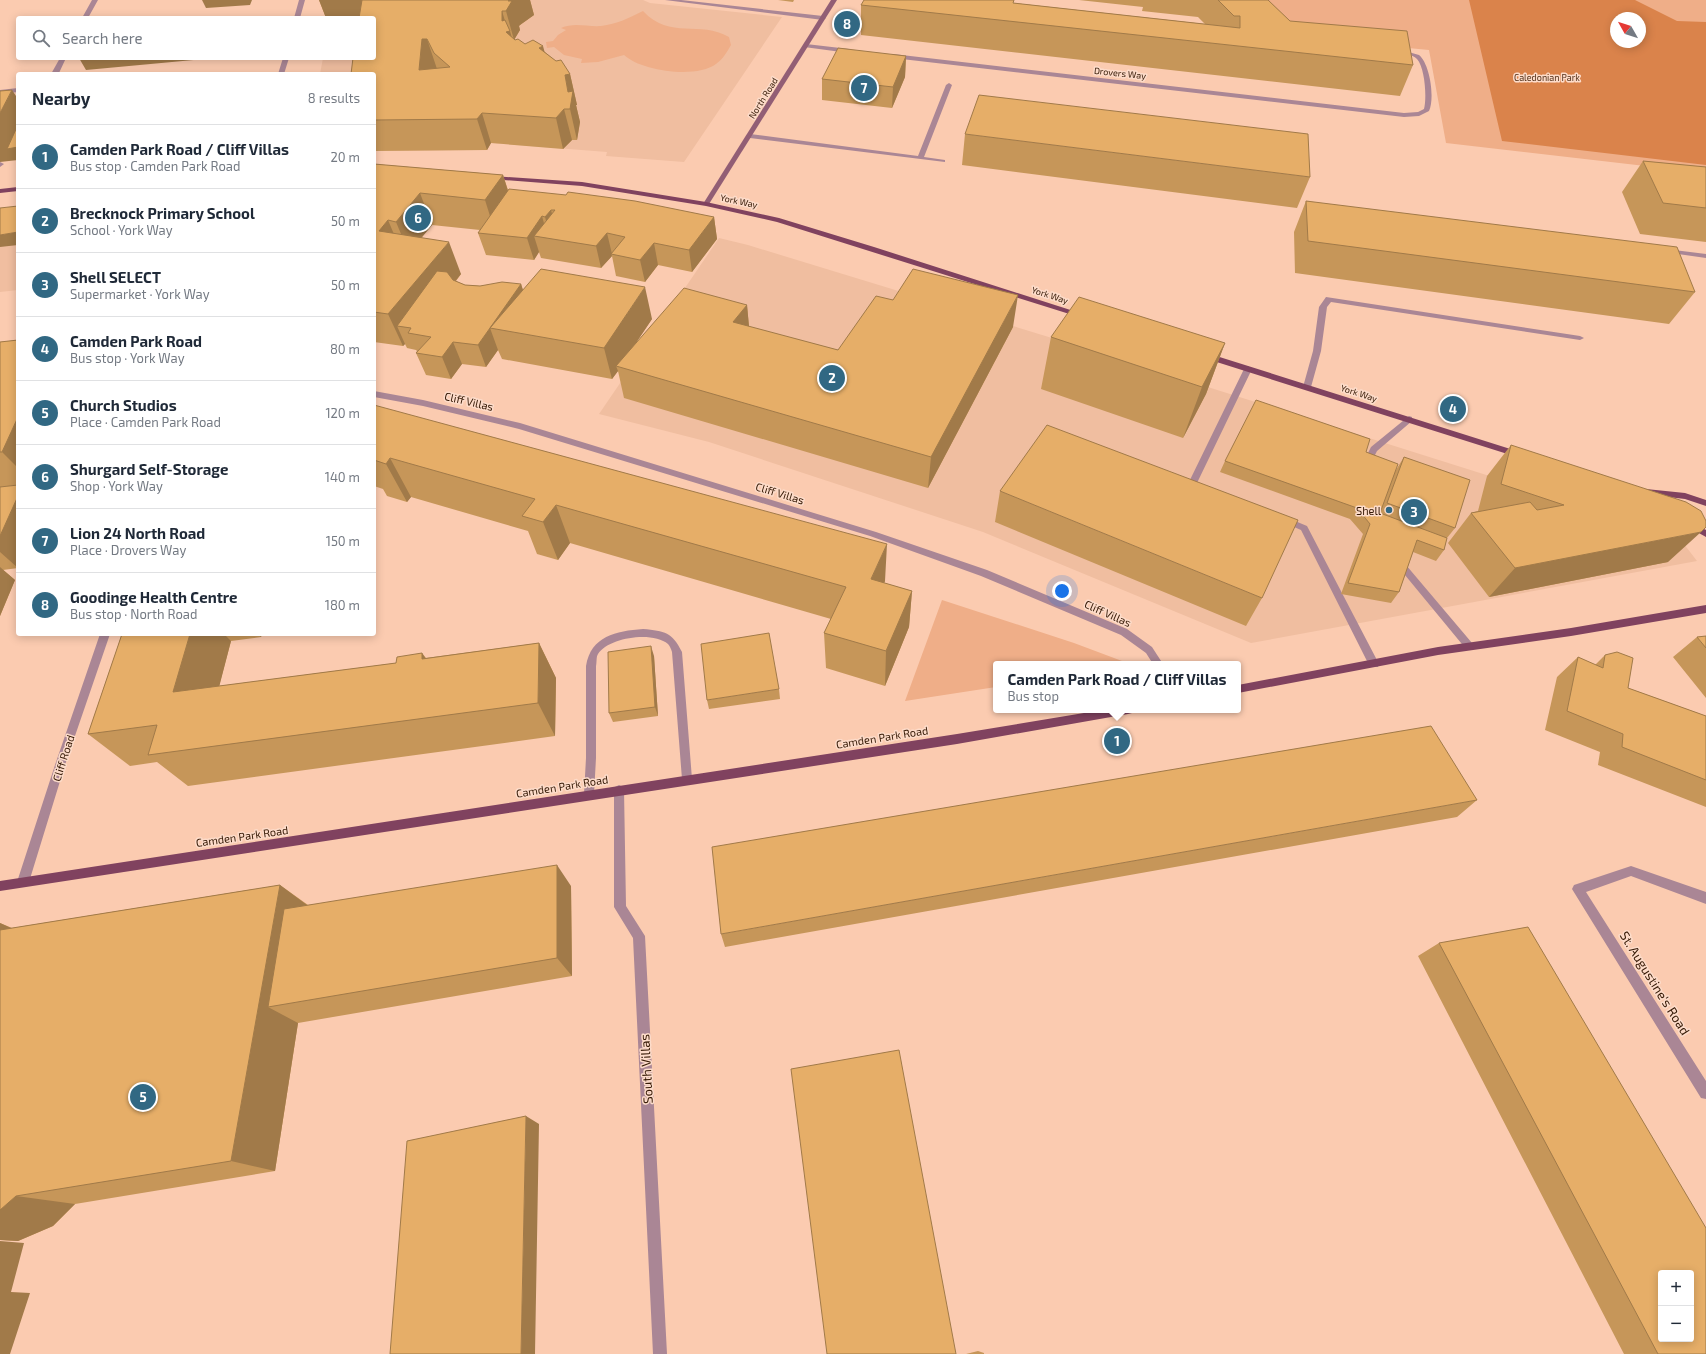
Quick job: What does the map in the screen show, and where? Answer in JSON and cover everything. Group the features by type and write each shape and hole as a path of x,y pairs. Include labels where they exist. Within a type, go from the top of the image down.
{"main road":[{"name":"York Way","path":"488,177 582,184 706,204 779,220 842,238 1092,319"},
{"path":"0,191 16,189"},
{"name":"York Way","path":"1196,352 1529,458"},
{"path":"1654,504 1634,491 1685,496 1706,503"},
{"path":"1685,522 1706,534"},
{"path":"1241,688 1469,646 1571,632 1706,609"},
{"name":"Camden Park Road","path":"0,886 972,736 1110,713"}],"street":[{"path":"85,16 94,0"},
{"path":"298,16 302,0"},
{"path":"668,0 823,18"},
{"name":"North Road","path":"706,204 834,0"},
{"path":"806,46 858,52"},
{"name":"Drovers Way","path":"889,55 1404,114 1420,114 1427,110 1429,100 1420,59 1410,54 1388,50"},
{"path":"56,72 62,60"},
{"path":"282,72 285,60"},
{"path":"920,158 949,86"},
{"path":"0,92 16,90"},
{"path":"750,136 943,161"},
{"path":"1659,250 1706,256"},
{"path":"1307,387 1317,351 1323,307 1329,300 1580,338"},
{"path":"1213,492 1192,484 1248,369"},
{"name":"Cliff Villas","path":"376,394 430,404 520,426 887,539 984,574 1124,632 1149,650 1156,661"},
{"path":"1366,465 1374,449 1409,419"},
{"path":"1276,517 1304,528 1374,664"},
{"path":"1403,567 1469,646"},
{"path":"589,794 592,758 590,666 594,651 603,643 616,637 649,633 661,635 672,641 677,652 687,779"},
{"name":"Cliff Road","path":"23,882 60,765 104,636"},
{"name":"South Villas","path":"619,790 620,907 639,936 660,1354"},
{"name":"St. Augustine's Road","path":"1706,898 1631,871 1578,889 1706,1093"}],"shaded area":[{"path":"334,0 643,0 650,3 782,17 684,162 606,156 607,152 491,143 487,150 376,151 376,72 320,72 323,60 376,60 376,16 370,16"},
{"path":"16,210 16,290 0,292 0,212"},
{"path":"719,238 748,245 1065,342 1677,535 1697,561 1251,643 983,532 709,442 599,414"}],"green space":[{"name":"Caledonian Park","path":"1262,0 1706,0 1706,173 1446,143 1429,50 1315,39 1296,30"},
{"name":"Caledonian Park","path":"1469,0 1635,0 1677,21 1706,22 1706,165 1502,141"},
{"path":"643,11 653,20 664,25 718,32 729,37 731,45 723,58 716,64 707,69 683,72 655,69 632,61 624,55 598,62 581,63 582,59 564,55 554,47 547,48 546,42 553,41 558,35 566,30 561,28 566,26 607,25"},
{"path":"942,600 1074,643 1122,661 993,661 993,687 905,701"}],"building":[{"path":"362,0 509,0 508,1 512,1 506,11 502,11 502,21 505,20 510,31 506,32 515,40 518,39 525,44 533,40 543,46 539,48 556,61 561,60 570,74 565,75 568,92 573,91 570,109 564,109 556,118 482,113 477,119 376,120 376,72 351,72 353,60 376,60 376,16 359,16","holes":["422,39 427,39 434,53 450,67 419,70"]},
{"path":"864,0 1014,0 1013,3 1240,28 1240,16 1234,16 1218,0 1268,0 1290,21 1407,31 1413,65 861,5"},
{"path":"838,48 906,56 893,87 822,79"},
{"path":"12,90 0,113 0,91"},
{"path":"979,95 1308,134 1310,177 965,134"},
{"path":"16,129 16,147 7,149"},
{"path":"1643,161 1706,167 1706,208 1663,203"},
{"path":"376,164 503,175 485,200 420,193 396,222 388,220 379,231 449,242 388,314 376,312"},
{"path":"509,189 566,195 568,192 635,201 714,217 689,250 654,243 640,260 611,254 625,237 607,233 596,246 534,236 555,210 551,210 545,217 542,216 527,238 478,233"},
{"path":"1306,201 1677,247 1695,292 1308,241"},
{"path":"16,206 16,232 0,235 0,208"},
{"path":"541,269 645,287 604,348 490,328"},
{"path":"913,269 1018,295 931,457 616,366 684,288 747,305 733,322 838,350 876,296 893,300"},
{"path":"437,271 447,272 453,280 465,285 480,286 502,282 521,284 478,345 453,342 442,357 416,353 431,337 408,333 411,328 397,326"},
{"path":"1079,297 1225,343 1202,387 1051,337"},
{"path":"16,340 16,421 2,452 0,452 0,342"},
{"name":"Shell","path":"1256,400 1370,439 1366,452 1398,464 1380,513 1447,538 1444,550 1417,540 1399,592 1348,583 1370,524 1357,508 1225,461"},
{"path":"376,406 887,544 871,579 912,591 886,651 824,633 846,587 556,505 543,522 522,516 535,499 390,458 386,464 376,461"},
{"path":"1047,425 1298,520 1262,598 1000,491"},
{"path":"1511,445 1686,502 1701,511 1706,521 1706,527 1701,532 1515,568 1471,513 1530,502 1537,510 1564,505 1501,484"},
{"path":"1404,457 1470,480 1455,528 1387,503"},
{"path":"16,485 16,500 0,536 0,487"},
{"path":"769,633 779,689 707,700 701,644"},
{"path":"121,636 189,636 173,692 396,663 397,657 422,653 422,659 539,643 538,703 148,755 157,725 88,734"},
{"path":"1706,636 1706,648 1697,637"},
{"path":"651,646 655,707 609,713 608,652"},
{"path":"1617,652 1633,658 1628,688 1706,716 1706,780 1622,747 1623,734 1567,711 1578,657 1603,668 1605,655"},
{"path":"1431,726 1477,800 721,934 712,847"},
{"path":"557,865 557,958 268,1007 284,909"},
{"path":"280,885 231,1161 16,1196 0,1210 0,930"},
{"path":"1528,927 1706,1228 1706,1354 1658,1354 1439,943"},
{"path":"899,1050 956,1354 827,1354 791,1069"},
{"path":"526,1116 521,1354 390,1354 407,1141"}],"place":[{"name":"Goodinge Health Centre","path":"847,24"},
{"name":"Lion 24 North Road","path":"864,88"},
{"name":"Shurgard Self-Storage","path":"418,218"},
{"name":"Brecknock Primary School","path":"832,378"},
{"name":"Camden Park Road","path":"1453,409"},
{"name":"Shell","path":"1389,510"},
{"name":"Shell SELECT","path":"1414,512"},
{"name":"Camden Park Road / Cliff Villas","path":"1117,741"},
{"name":"Church Studios","path":"143,1097"}]}
